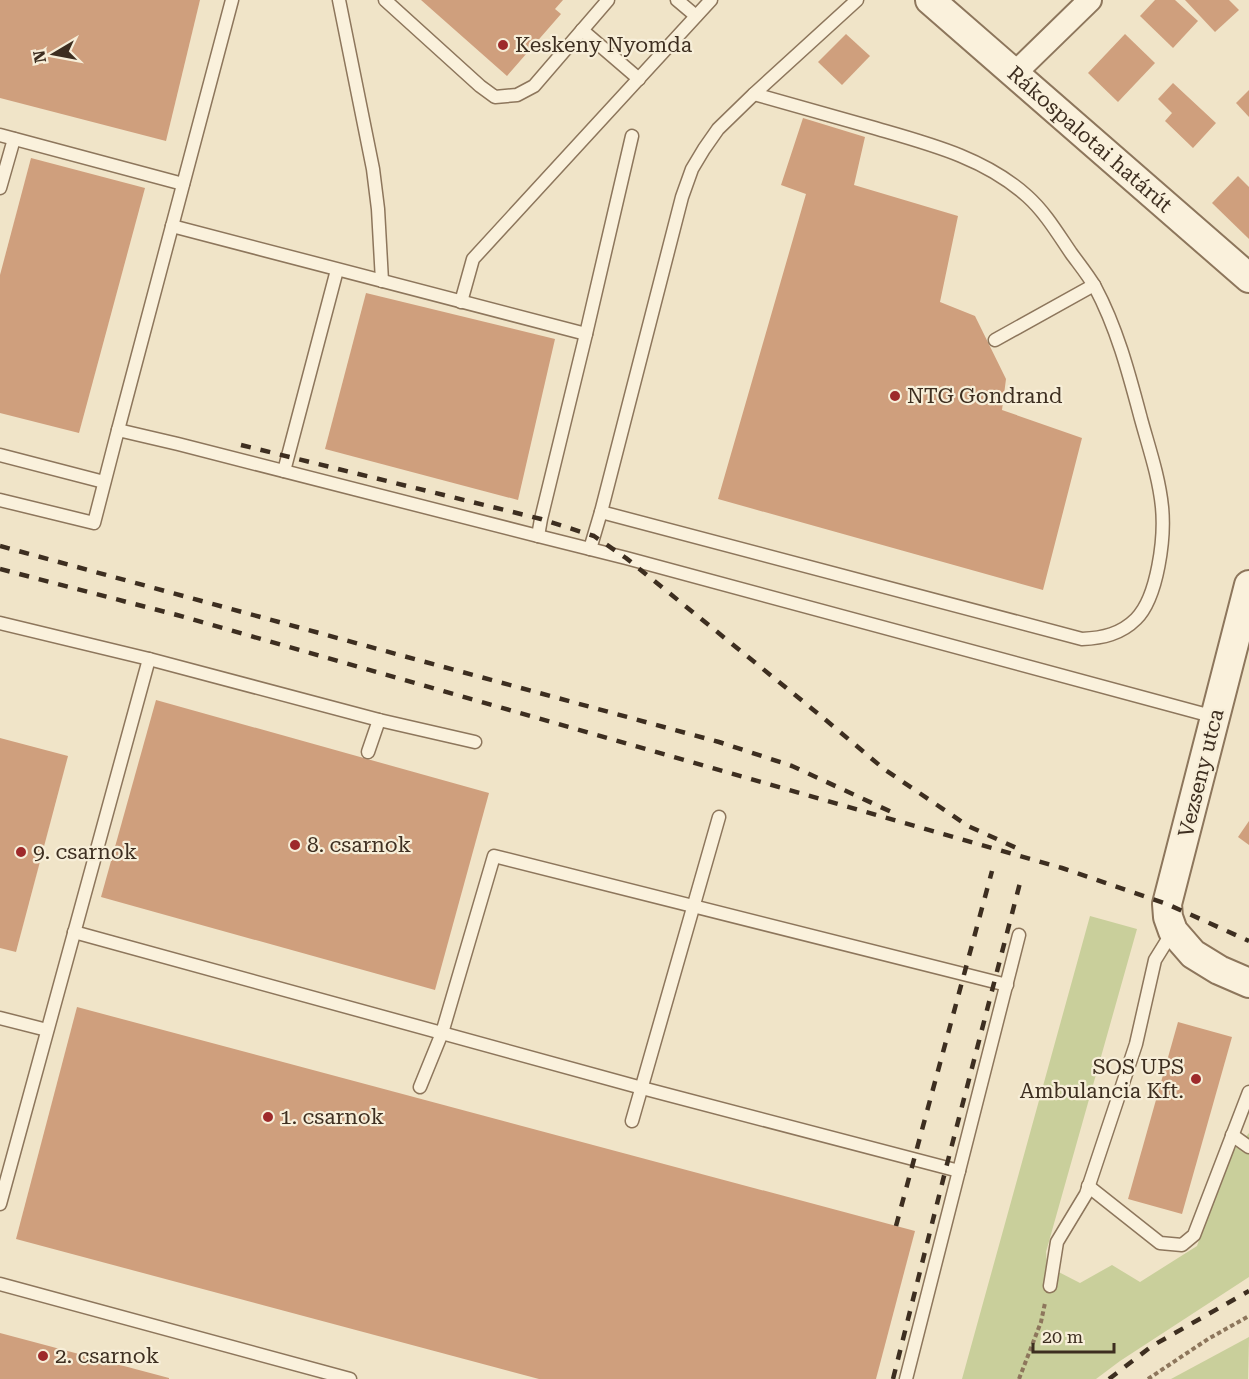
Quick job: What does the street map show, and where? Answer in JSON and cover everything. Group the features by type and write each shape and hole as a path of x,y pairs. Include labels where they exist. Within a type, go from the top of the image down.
{"street":[{"name":"Rákospalotai határút","path":"930,0 1249,278"},
{"path":"1014,74 1090,0"},
{"name":"Vezseny utca","path":"1249,585 1167,904 1168,917 1173,931 1192,954 1219,970 1249,983"}],"lane":[{"path":"0,500 94,523 232,0"},
{"path":"339,0 373,169 382,281"},
{"path":"385,0 495,97 517,95 534,86 608,0"},
{"path":"677,0 696,16"},
{"path":"461,302 473,260 711,0"},
{"path":"590,549 682,196 692,169 718,129 857,0"},
{"path":"582,30 639,79"},
{"path":"601,512 1082,639 1110,636 1124,629 1138,618 1148,602 1158,571 1163,537 1162,507 1158,482 1131,381 1115,332 1094,285 1042,212 1028,196 1001,175 942,147 754,94"},
{"path":"0,135 183,184"},
{"path":"538,536 632,136"},
{"path":"0,188 14,139"},
{"path":"172,226 586,334"},
{"path":"284,471 337,270"},
{"path":"995,340 1094,285"},
{"path":"118,430 590,549 1215,717"},
{"path":"0,455 104,482"},
{"path":"0,623 149,659 379,720 475,742"},
{"path":"0,1204 149,659"},
{"path":"368,752 379,720"},
{"path":"632,1121 719,817"},
{"path":"420,1087 441,1034 494,856 1007,985"},
{"path":"1050,1286 1057,1242 1086,1194 1136,1044 1155,960 1173,931"},
{"path":"74,932 441,1034 959,1171"},
{"path":"906,1379 1020,935"},
{"path":"0,1018 47,1030"},
{"path":"1088,1186 1160,1243 1182,1245 1194,1235 1249,1092"},
{"path":"1232,1135 1249,1148"},
{"path":"0,1284 350,1379"}],"path":[{"path":"1019,1379 1041,1322 1050,1286"},
{"path":"1148,1379 1208,1339 1249,1316"}],"green space":[{"path":"1090,916 1137,929 1046,1252 1047,1266 1080,1283 1112,1265 1140,1282 1197,1246 1227,1158 1249,1133 1249,1277 1096,1379 962,1379"},
{"path":"1249,1337 1248,1379 1171,1379"}],"building":[{"path":"0,0 200,0 166,141 0,98"},
{"name":"Keskeny Nyomda","path":"421,0 563,0 555,9 561,14 507,76"},
{"path":"1155,0 1175,0 1198,21 1173,48 1140,16"},
{"path":"1185,0 1229,0 1239,10 1215,32"},
{"path":"846,34 870,56 842,85 818,62"},
{"path":"1125,34 1155,63 1118,102 1088,73"},
{"path":"1173,83 1216,123 1193,148 1165,121 1172,113 1158,99"},
{"path":"1249,90 1249,117 1236,103"},
{"path":"803,118 865,137 854,185 958,216 940,302 975,316 1006,379 1002,410 1082,438 1043,590 718,499 806,194 781,185"},
{"path":"31,158 145,188 79,433 0,413 0,275"},
{"path":"1238,176 1249,187 1249,239 1212,203"},
{"path":"366,293 555,339 518,500 325,449"},
{"name":"8. csarnok","path":"156,700 489,793 435,990 101,897"},
{"name":"9. csarnok","path":"0,738 68,756 16,952 0,948"},
{"path":"1249,821 1249,845 1238,837"},
{"name":"1. csarnok","path":"77,1007 915,1231 876,1379 539,1379 16,1239"},
{"path":"1178,1022 1232,1037 1182,1214 1128,1199"},
{"name":"2. csarnok","path":"0,1333 169,1378 169,1379 0,1379"}],"railway":[{"path":"241,445 541,519 594,536 626,558 884,769 968,826 1021,850"},
{"path":"0,546 719,742 792,766 898,815"},
{"path":"0,569 177,615 1062,868 1167,904 1249,941"},
{"path":"896,1226 992,871"},
{"path":"893,1379 1021,879"},
{"path":"1109,1379 1152,1346 1249,1291"}],"place":[{"name":"Keskeny Nyomda","path":"503,45"},
{"name":"NTG Gondrand","path":"895,396"},
{"name":"8. csarnok","path":"295,845"},
{"name":"9. csarnok","path":"21,852"},
{"name":"SOS UPS Ambulancia Kft.","path":"1196,1079"},
{"name":"1. csarnok","path":"268,1117"},
{"name":"2. csarnok","path":"43,1356"}]}
